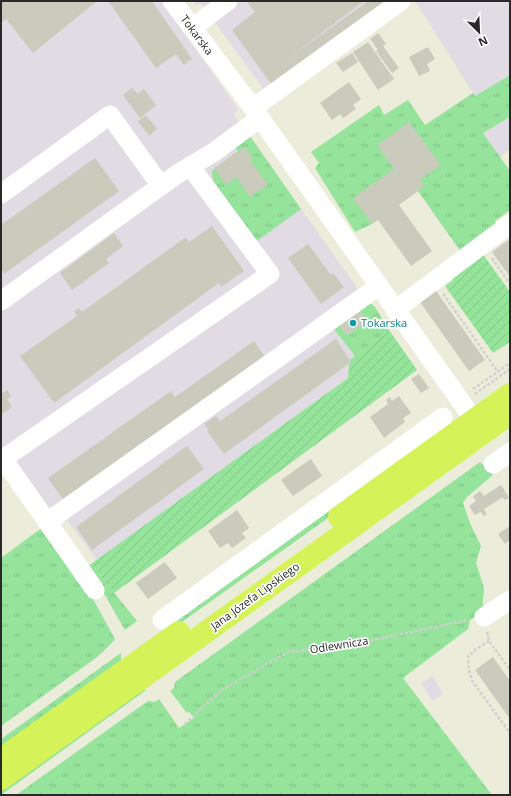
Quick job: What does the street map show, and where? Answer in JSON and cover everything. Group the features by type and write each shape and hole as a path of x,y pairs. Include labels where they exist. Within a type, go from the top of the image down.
{"main road":[{"name":"Jana Józefa Lipskiego","path":"1,779 474,429 510,394"},
{"name":"Jana Józefa Lipskiego","path":"1,759 393,466 474,429 502,419"}],"street":[{"name":"Tokarska","path":"172,1 257,113 379,286 474,429"},
{"path":"192,28 228,1"},
{"path":"1,301 161,186 214,152 257,113 400,1"},
{"path":"1,194 110,115 161,186"},
{"path":"95,590 2,457 270,274 190,166"},
{"path":"395,310 510,224"},
{"path":"47,522 379,286"},
{"path":"162,620 393,466 443,417"},
{"path":"493,464 510,452"},
{"path":"484,617 510,600"}],"path":[{"path":"482,245 510,284"},
{"path":"449,292 444,295 498,372"},
{"path":"471,391 510,363"},
{"path":"484,617 489,641 510,670"},
{"name":"Odlewnicza","path":"185,724 225,688 288,652 348,645 484,617"},
{"path":"489,641 476,649 468,657 469,670 472,681 510,733"}],"shaded area":[{"path":"1,1 162,1 238,109 234,114 358,289 318,317 329,331 333,328 355,356 349,361 348,378 97,561 68,521 43,527 1,470"},
{"path":"193,1 386,1 264,90 201,3 196,6"},
{"path":"415,1 510,1 510,75 475,96"},
{"path":"510,117 510,149 500,157 483,133"},
{"path":"433,676 443,694 432,701 421,683"}],"green space":[{"path":"510,75 510,117 483,133 510,171 510,210 495,221 498,225 461,252 418,191 372,224 355,232 315,168 319,163 311,152 379,105 384,115 408,100 425,125 473,93 475,96"},
{"path":"250,136 301,209 257,241 213,181 212,171 238,151 234,145"},
{"path":"480,250 510,292 510,342 493,353 445,286 453,280 447,274"},
{"path":"366,304 372,304 375,307 389,330 355,356 333,328 339,325 347,335 366,321 359,311"},
{"path":"389,330 417,370 114,593 91,564 348,378 349,364 351,362 350,360"},
{"path":"480,462 493,475 467,497 463,503 470,523 481,546 476,563 484,588 482,613 470,620 468,629 403,678 492,795 16,795 148,701 155,702 159,699 179,728 194,718 189,712 187,713 170,691 174,688 175,682"},
{"path":"376,472 387,476 175,627 170,620"},
{"path":"43,527 87,588 115,639 96,658 1,726 1,558"},
{"path":"91,564 137,621 125,630 88,566"},
{"path":"121,653 121,662 1,753 1,739"},
{"path":"140,690 146,690 1,795 1,786"}],"building":[{"path":"1,1 97,1 33,53 6,19 1,23"},
{"path":"108,1 152,1 192,59 184,65 176,54 156,68"},
{"path":"364,1 286,60 368,1 386,1 271,84 232,30 255,12 247,2"},
{"path":"378,33 386,44 383,46 399,68 392,73 376,51 378,50 370,39"},
{"path":"368,42 394,79 378,90 353,52"},
{"path":"428,47 435,59 427,64 430,71 419,76 409,57"},
{"path":"352,53 358,62 343,72 336,63"},
{"path":"349,82 361,99 353,105 356,109 343,118 340,114 332,120 320,103"},
{"path":"132,88 138,94 144,89 156,105 140,118 123,95"},
{"path":"146,115 157,129 149,136 138,121"},
{"path":"409,122 441,165 420,180 424,186 399,205 432,251 411,266 378,220 372,224 353,198 394,169 377,145"},
{"path":"245,147 253,158 250,160 268,185 250,197 236,177 226,185 214,168"},
{"path":"95,158 119,191 4,274 1,269 1,225"},
{"path":"212,226 244,271 221,287 219,283 54,403 20,356 77,316 74,312 79,308 82,312 186,237 189,242"},
{"path":"114,233 123,246 106,259 109,263 72,290 60,273"},
{"path":"508,240 510,242 510,277 492,252"},
{"path":"308,244 331,275 333,273 344,287 321,304 288,258"},
{"path":"436,291 485,360 469,371 420,302"},
{"name":"Tokarska","path":"359,311 366,321 347,335 339,325"},
{"path":"336,339 351,362 224,454 207,431 209,430 204,424 216,416 220,421"},
{"path":"254,341 265,357 64,501 48,478 171,391 175,397"},
{"path":"419,374 429,388 421,393 411,379"},
{"path":"7,390 11,396 7,399 12,407 1,415 1,391 3,393"},
{"path":"399,396 411,413 403,418 405,422 384,438 370,417 388,404 386,400 390,397 392,401"},
{"path":"187,446 204,469 92,550 76,527"},
{"path":"311,459 322,476 293,496 281,480"},
{"path":"501,485 509,498 504,500 503,497 484,509 487,514 484,516 481,512 475,515 469,506 476,501 473,496 480,491 484,496"},
{"path":"237,510 249,528 242,533 246,538 232,548 228,543 220,548 208,531"},
{"path":"510,526 510,540 505,544 498,534"},
{"path":"165,562 177,578 148,599 136,583"},
{"path":"493,657 510,681 510,719 475,670"}],"place":[{"name":"Tokarska","path":"353,323"}]}
